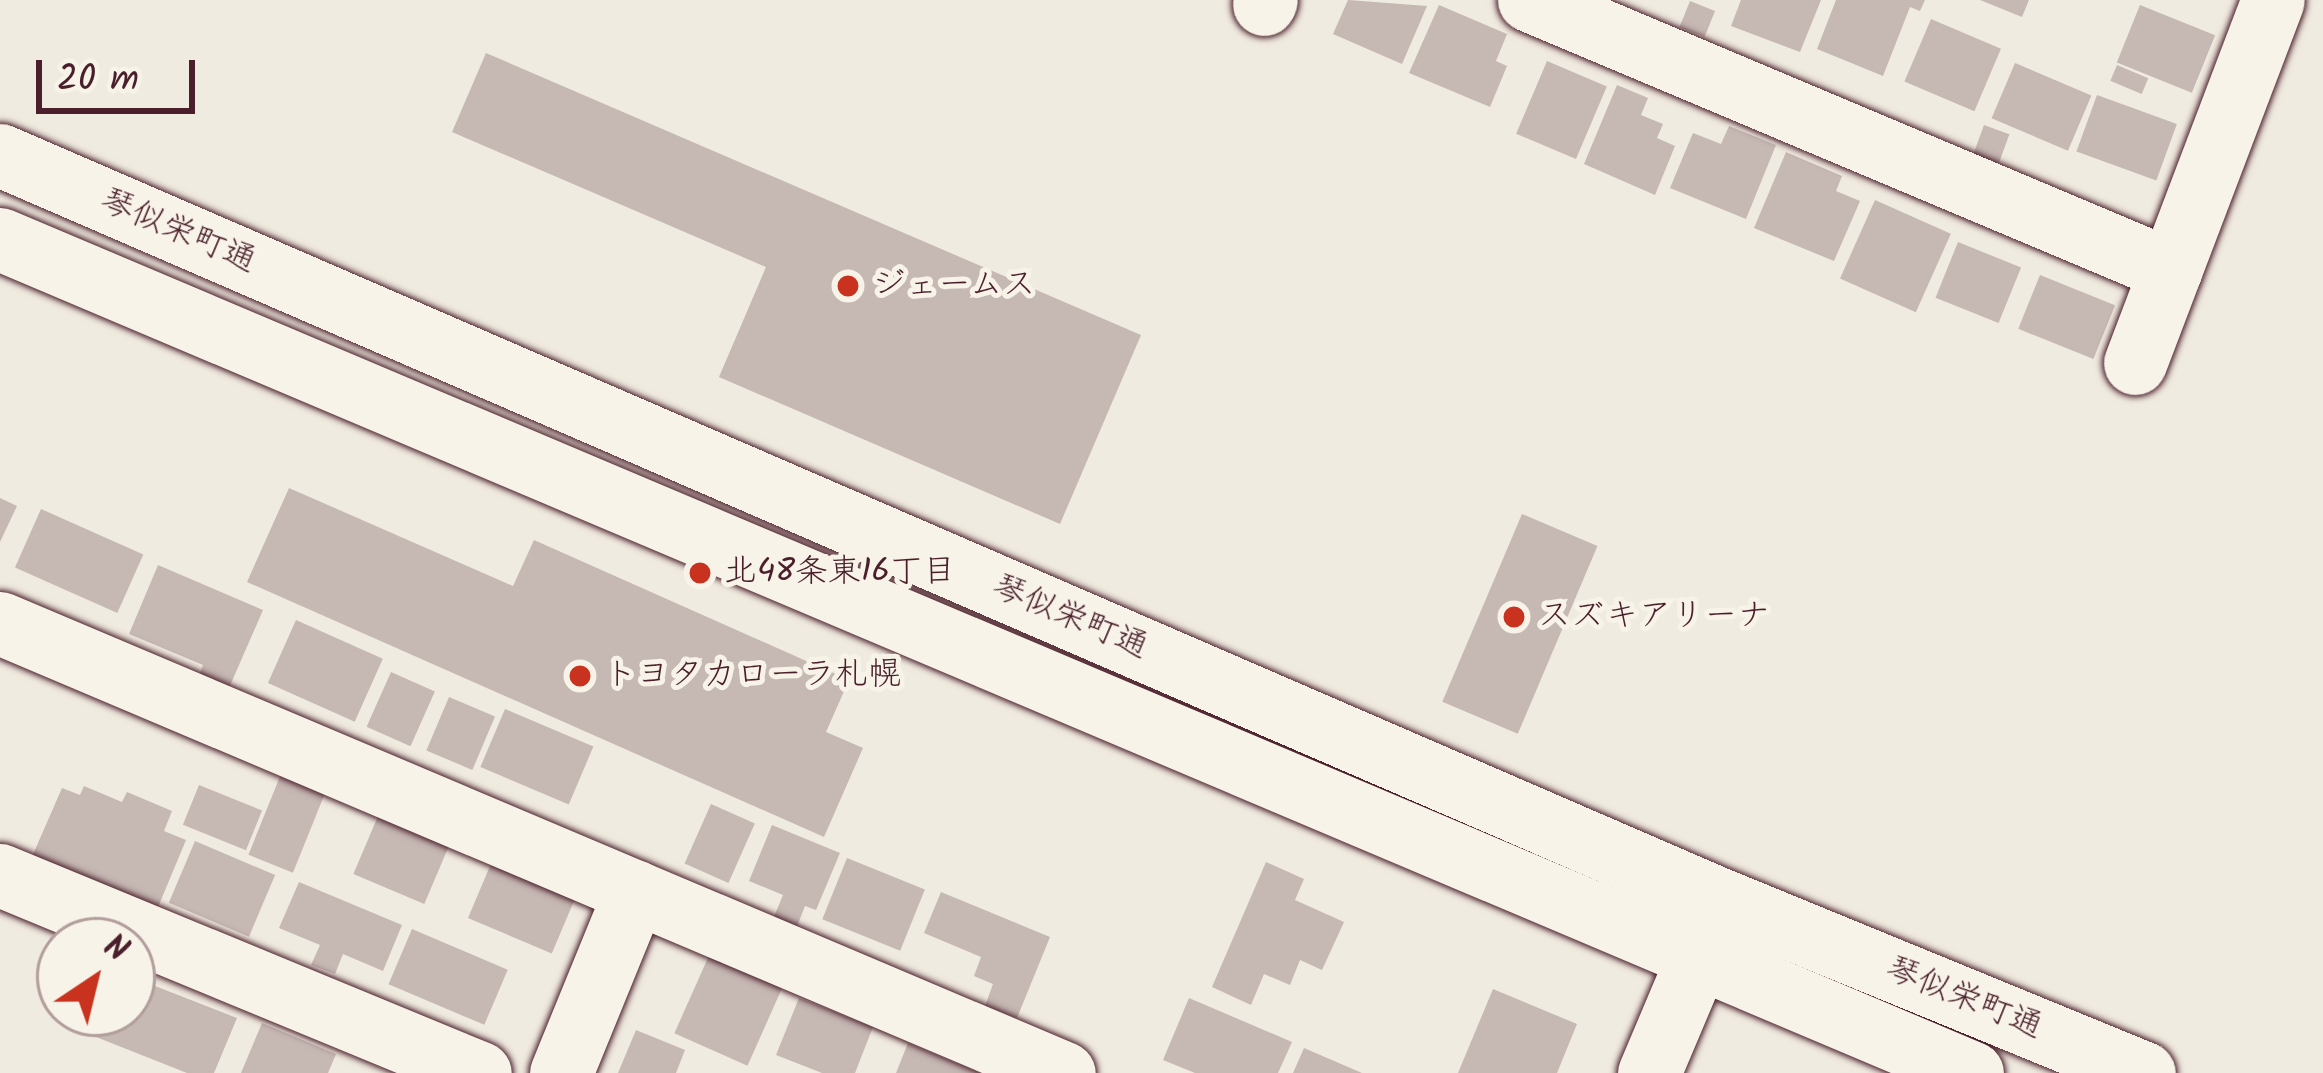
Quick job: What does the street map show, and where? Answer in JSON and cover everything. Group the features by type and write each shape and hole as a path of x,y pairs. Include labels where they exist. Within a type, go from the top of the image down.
{"street":[{"path":"1529,0 2170,270"},
{"path":"2135,363 2273,0"},
{"name":"琴似栄町通","path":"0,155 1722,900 2144,1073"},
{"name":"琴似栄町通","path":"0,238 1972,1073"},
{"path":"0,623 1064,1073"},
{"path":"0,875 479,1073"},
{"path":"560,1073 635,892"},
{"path":"1649,1073 1722,900"}],"building":[{"path":"1348,0 1427,6 1402,64 1333,34"},
{"path":"1741,0 1821,0 1800,52 1731,26"},
{"path":"1836,0 1925,0 1920,11 1910,7 1883,76 1817,49"},
{"path":"1980,0 2029,0 2022,17"},
{"path":"1690,1 1715,11 1705,37 1680,27"},
{"path":"1439,5 1507,34 1496,61 1507,66 1490,107 1409,73"},
{"path":"2140,5 2215,35 2192,93 2117,62"},
{"path":"1931,19 2001,49 1974,111 1904,82"},
{"path":"486,53 1141,335 1060,524 719,377 766,267 452,132"},
{"path":"1547,61 1607,86 1576,159 1516,134"},
{"path":"2015,63 2091,95 2068,151 1992,118"},
{"path":"2117,65 2148,78 2142,94 2110,81"},
{"path":"1617,85 1648,98 1641,115 1663,124 1657,138 1675,146 1655,195 1584,164"},
{"path":"2097,95 2177,124 2156,180 2076,151"},
{"path":"1984,125 2009,134 1998,165 1973,156"},
{"path":"1729,126 1776,145 1746,219 1670,188 1693,133 1721,144"},
{"path":"1786,152 1842,176 1836,191 1860,201 1834,261 1754,228"},
{"path":"1875,200 1951,234 1916,312 1840,279"},
{"path":"1958,242 2021,267 1999,323 1936,298"},
{"path":"2040,275 2115,305 2093,359 2018,329"},
{"path":"289,488 513,586 534,540 849,680 826,732 863,748 824,837 247,582"},
{"path":"0,498 17,506 0,542"},
{"path":"41,509 143,555 117,613 15,567"},
{"path":"1522,514 1597,546 1518,734 1442,702"},
{"path":"158,565 263,610 229,688 199,676 203,665 129,634"},
{"path":"296,620 383,659 355,722 268,683"},
{"path":"391,672 435,692 410,746 367,727"},
{"path":"449,697 495,717 472,770 426,750"},
{"path":"505,709 593,747 569,805 480,767"},
{"path":"281,774 326,792 293,873 248,855"},
{"path":"199,785 262,810 246,850 183,825"},
{"path":"84,786 122,802 127,792 172,811 164,831 186,840 156,912 31,859 62,788 80,795"},
{"path":"711,804 755,824 728,883 685,863"},
{"path":"378,816 449,846 424,904 353,874"},
{"path":"772,825 840,853 816,910 805,906 796,929 773,919 783,895 749,881"},
{"path":"195,841 275,875 249,937 169,903"},
{"path":"847,858 925,889 900,951 822,919"},
{"path":"493,859 577,895 552,953 468,918"},
{"path":"1266,862 1304,879 1295,900 1344,922 1322,970 1300,960 1290,985 1264,974 1251,1005 1212,987"},
{"path":"299,882 402,925 383,971 343,954 335,974 311,965 320,945 279,928"},
{"path":"941,892 1050,937 1017,1018 985,1006 993,984 974,976 981,957 924,933"},
{"path":"412,929 508,970 484,1025 389,984"},
{"path":"711,951 784,984 747,1066 674,1033"},
{"path":"156,986 237,1018 214,1073 187,1073 96,1037 156,1037"},
{"path":"1493,989 1577,1024 1557,1073 1458,1073"},
{"path":"799,998 873,1027 855,1073 822,1073 776,1055"},
{"path":"1189,998 1292,1042 1278,1073 1195,1073 1163,1060"},
{"path":"262,1023 336,1054 328,1073 241,1073"},
{"path":"636,1030 685,1050 676,1073 618,1073"},
{"path":"908,1043 980,1073 896,1073"},
{"path":"1304,1048 1362,1073 1293,1073"}],"place":[{"name":"ジェームス","path":"848,286"},
{"name":"北48条東16丁目","path":"700,573"},
{"name":"スズキアリーナ","path":"1514,617"},
{"name":"トヨタカローラ札幌","path":"580,676"}]}
